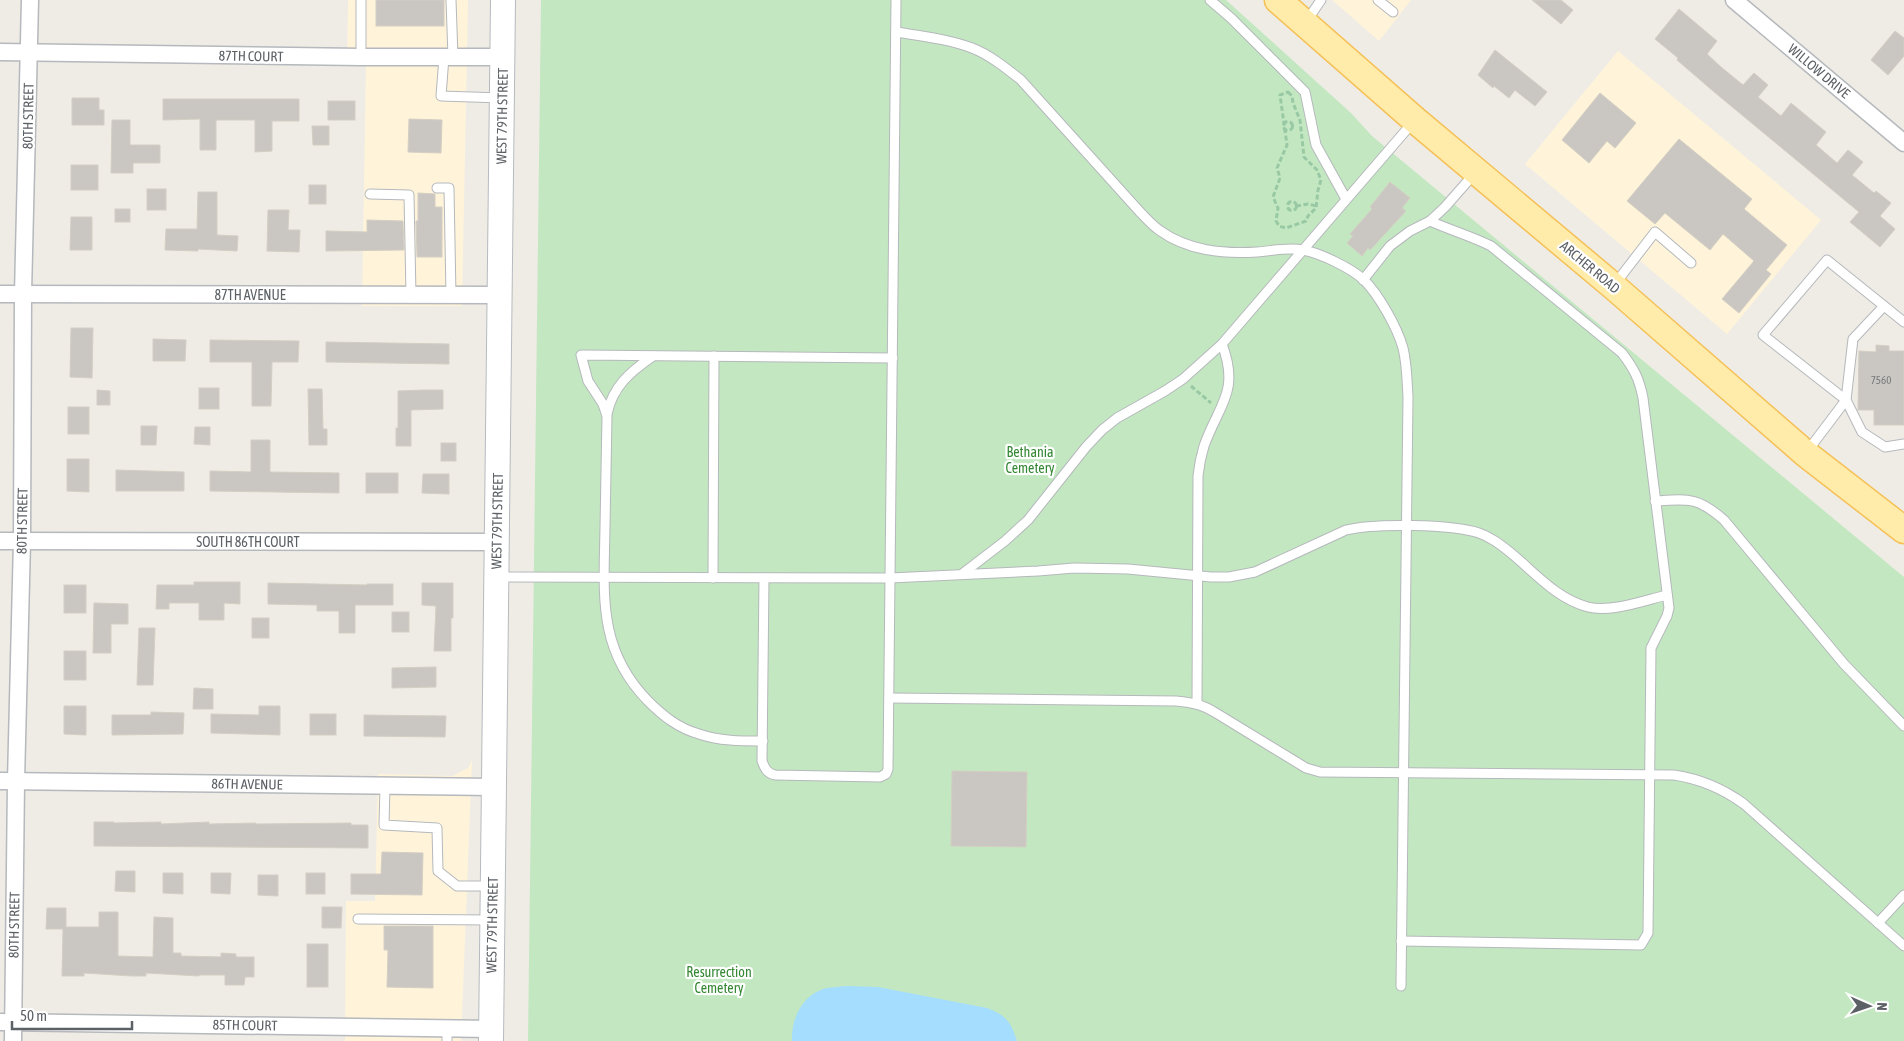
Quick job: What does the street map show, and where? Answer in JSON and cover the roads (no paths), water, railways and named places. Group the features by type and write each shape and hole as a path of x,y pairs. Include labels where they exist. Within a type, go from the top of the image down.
{"main road":[{"name":"WEST 79TH STREET","path":"491,1035 503,0"},
{"name":"ARCHER ROAD","path":"1278,0 1304,25 1613,286 1806,454 1904,530"}],"street":[{"name":"80TH STREET","path":"13,1041 6,1022 8,781 22,541 24,294 30,0"},
{"name":"WILLOW DRIVE","path":"1734,0 1904,143"},
{"name":"87TH COURT","path":"0,52 502,57"},
{"name":"87TH AVENUE","path":"0,294 500,295"},
{"name":"SOUTH 86TH COURT","path":"0,541 496,542"},
{"name":"86TH AVENUE","path":"8,781 494,787"},
{"name":"85TH COURT","path":"6,1022 491,1035"}],"lane":[{"path":"361,0 361,57"},
{"path":"451,0 448,57 441,96 502,98"},
{"path":"764,578 762,761 764,768 768,773 775,775 880,777 886,774 888,769 889,698 896,0"},
{"path":"1210,0 1231,18 1304,92 1316,145 1346,199"},
{"path":"1304,25 1320,0"},
{"path":"1378,0 1393,12"},
{"path":"896,32 973,48 998,62 1026,86 1140,212 1159,230 1184,244 1210,251 1235,253 1285,249 1303,250 1343,266 1363,280 1381,302 1394,325 1403,348 1408,397 1402,986"},
{"path":"962,574 1005,541 1028,520 1102,430 1117,418 1183,379 1222,344 1415,120"},
{"path":"1363,280 1390,246 1410,231 1430,221 1451,201 1476,171"},
{"path":"437,188 449,188 451,295"},
{"path":"370,194 409,196 411,295"},
{"path":"1401,942 1641,945 1648,933 1651,648 1667,616 1668,608 1643,398 1639,379 1632,366 1622,353 1491,246 1476,238 1430,221"},
{"path":"1613,286 1655,232 1691,263"},
{"path":"1904,322 1827,260 1763,335 1846,400 1862,432 1885,447 1904,444"},
{"path":"1806,454 1846,400 1853,339 1884,306"},
{"path":"1196,703 1198,476 1204,445 1221,412 1230,382 1228,360 1222,344"},
{"path":"607,416 603,404 588,381 581,355 893,358"},
{"path":"653,356 634,369 624,379 610,401 607,416 604,577 606,615 611,640 619,663 634,686 659,712 677,726 700,735 729,741 763,741"},
{"path":"712,578 714,356"},
{"path":"1655,501 1682,499 1697,501 1710,508 1724,520 1844,664 1904,726"},
{"path":"496,577 890,578 1102,568 1229,576 1255,572 1333,535 1353,528 1406,527 1464,529 1480,534 1500,544 1562,596 1590,608 1621,606 1667,595"},
{"path":"889,698 1176,701 1202,704 1306,768 1320,772 1674,775 1694,778 1727,792 1744,804 1904,946"},
{"path":"385,785 384,825 437,828 438,871 457,886 492,886"},
{"path":"1878,923 1904,895"},
{"path":"358,919 492,920"}],"water":[{"path":"847,986 878,987 987,1008 999,1013 1007,1020 1017,1041 792,1041 793,1025 803,1003 823,989"}],"park label":[{"name":"Bethania Cemetery","path":"1030,460"},
{"name":"Resurrection Cemetery","path":"719,980"}]}
